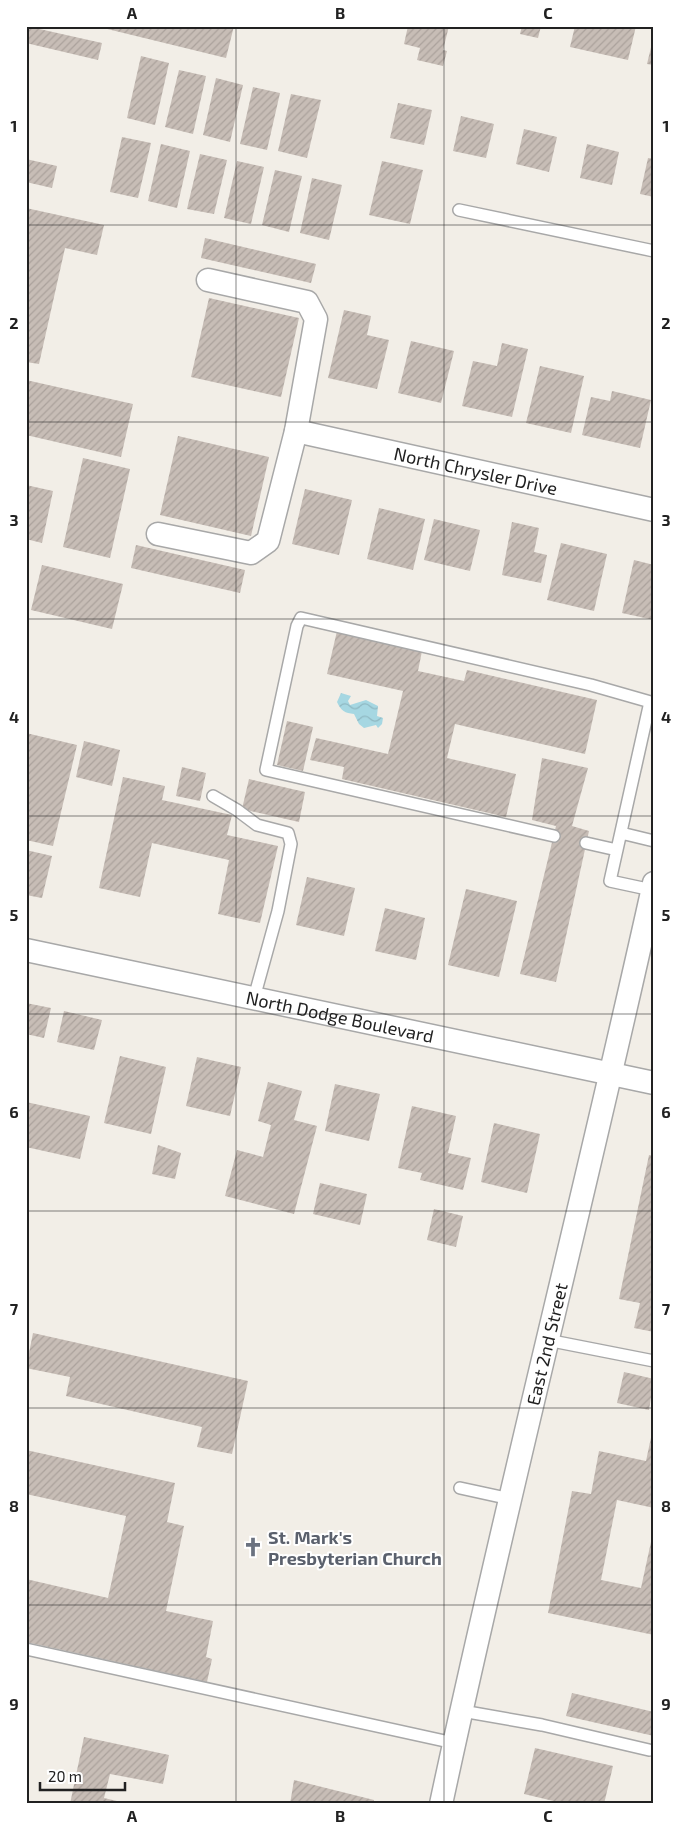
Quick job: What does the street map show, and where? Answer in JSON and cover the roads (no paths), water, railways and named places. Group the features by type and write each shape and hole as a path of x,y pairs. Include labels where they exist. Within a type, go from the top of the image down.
{"street":[{"path":"158,534 250,553 268,541 296,431 316,319 307,302 208,280"},
{"name":"North Chrysler Drive","path":"296,431 654,510"},
{"name":"East 2nd Street","path":"441,1804 546,1340 611,1074 653,887"},
{"name":"North Dodge Boulevard","path":"26,950 654,1083"}],"lane":[{"path":"459,210 654,251"},
{"path":"554,836 266,770 297,626 301,618 591,685 652,703 610,881 653,887"},
{"path":"213,796 237,810 257,825 288,833 290,844 278,911 254,998"},
{"path":"621,833 654,841"},
{"path":"586,843 617,850"},
{"path":"546,1340 654,1361"},
{"path":"460,1488 510,1499"},
{"path":"26,1649 454,1743"},
{"path":"462,1711 542,1725 650,1750"}],"water":[{"path":"341,693 351,696 348,701 350,705 366,700 378,706 377,716 383,718 382,724 378,728 376,725 364,728 359,724 354,714 340,708 337,702"}],"place":[{"name":"St. Mark's Presbyterian Church","path":"253,1547"}]}
